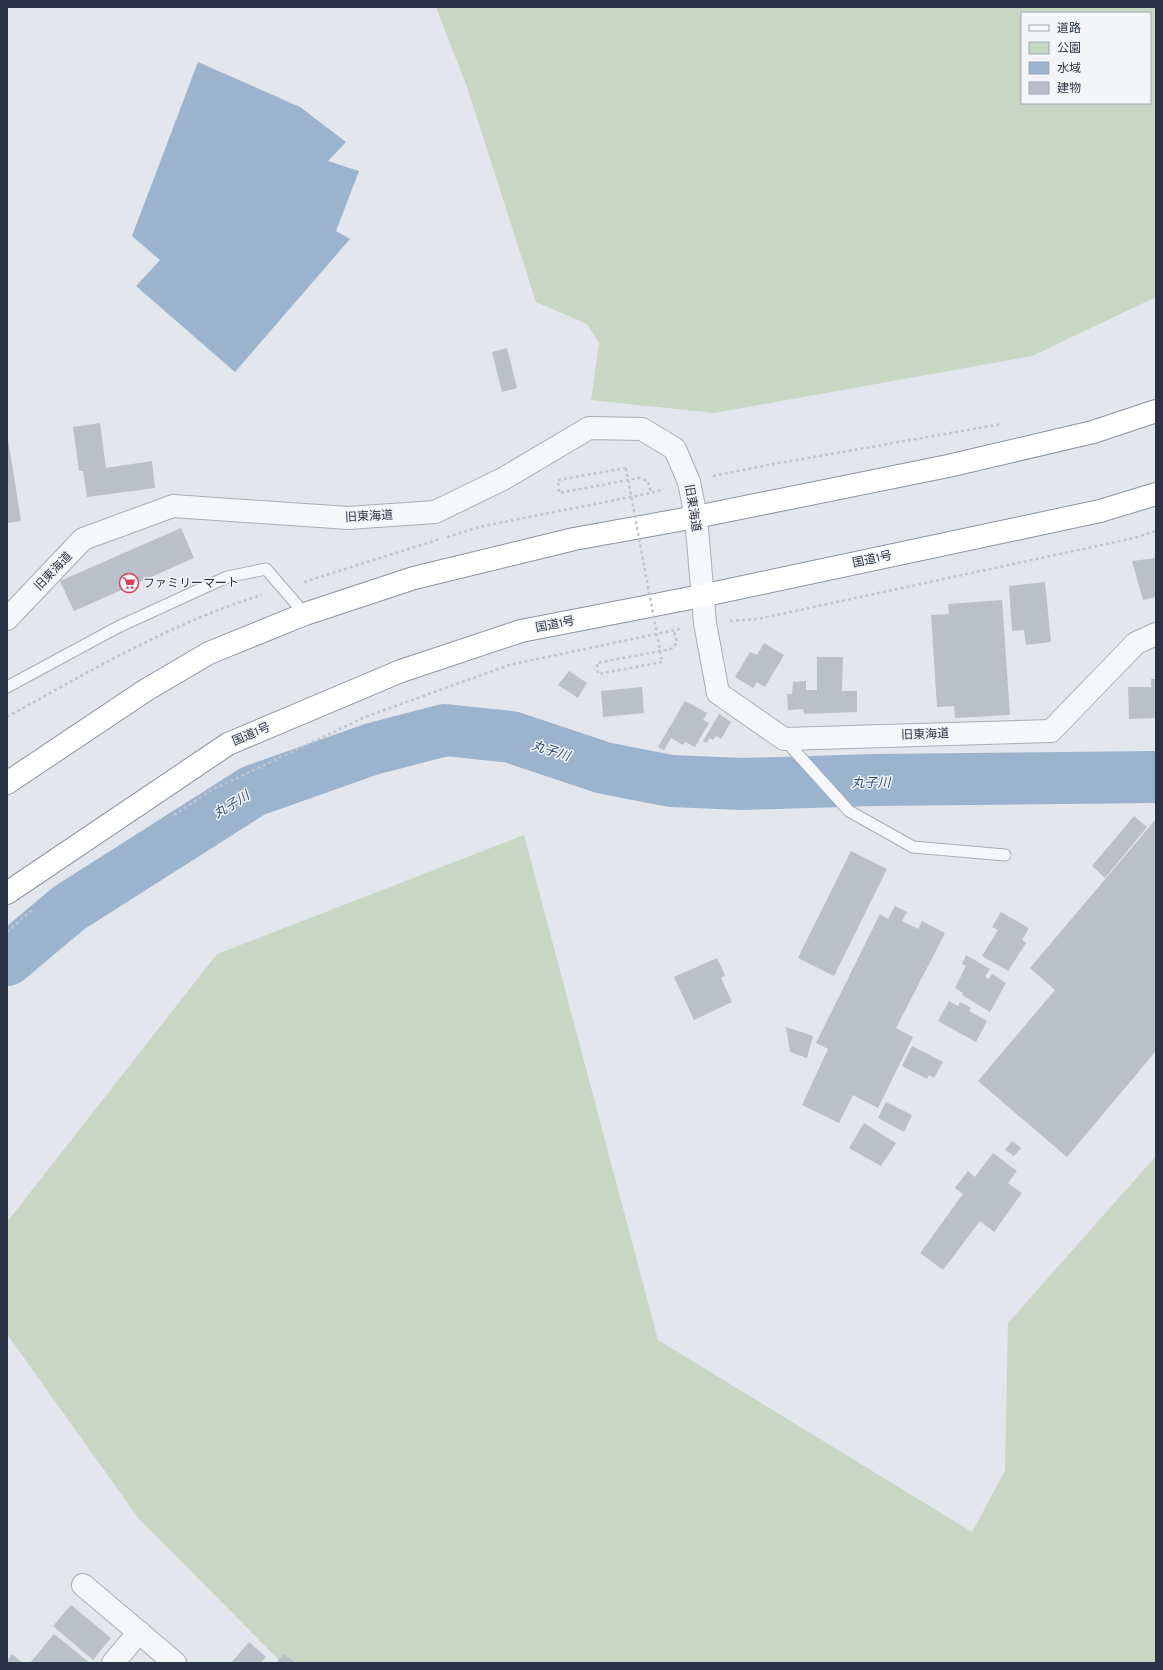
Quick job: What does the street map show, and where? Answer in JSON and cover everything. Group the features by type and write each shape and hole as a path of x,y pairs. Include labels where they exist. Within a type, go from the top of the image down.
{"highway":[{"path":"7,783 146,690 209,653 305,614 422,576 574,539 948,466 1093,432 1156,411"},
{"name":"国道1号","path":"7,893 228,744 401,670 521,631 701,596 1100,511 1156,494"}],"street":[{"name":"旧東海道","path":"7,619 82,539 173,506 348,518 436,512 503,479 589,428 642,429 674,448 689,482 696,516 701,596 718,693 790,746 1051,731 1136,643 1156,634"},
{"path":"83,1585 175,1663"},
{"path":"113,1663 139,1632"}],"lane":[{"path":"7,687 118,626 227,577 266,570 305,614"},
{"path":"790,746 849,811 913,847 1006,855"}],"path":[{"path":"651,494 648,481 639,478 632,480 625,481 617,482 559,492 558,480 626,468 628,476 629,484 630,492 660,647 661,654 662,662 598,674 597,663 656,652 663,650 671,649 677,643 674,630"},
{"path":"173,815 212,790 365,717 509,665 705,623 758,619 1134,538 1156,531"},
{"path":"7,932 37,906"}],"green space":[{"path":"436,7 1156,7 1156,297 1032,356 714,413 591,400 599,343 587,324 536,302 467,87"},
{"path":"524,835 658,1340 972,1532 1005,1471 1008,1323 1156,1156 1156,1663 282,1663 139,1519 7,1334 7,1222 217,954"}],"water":[{"path":"198,62 300,107 346,142 328,161 359,171 336,231 350,239 235,372 136,286 160,260 132,236"}],"building":[{"path":"507,348 517,388 502,392 492,352"},
{"path":"100,423 106,468 152,461 155,488 87,497 83,471 79,471 73,427"},
{"path":"7,433 21,521 7,523"},
{"path":"181,528 194,558 74,611 60,581"},
{"path":"1156,558 1156,597 1143,600 1132,561"},
{"path":"1045,582 1051,642 1026,645 1024,630 1012,631 1009,586"},
{"path":"1002,600 1010,715 955,718 954,706 937,707 931,615 949,614 948,604"},
{"path":"764,643 784,655 765,687 757,682 753,688 735,677 750,652 757,655"},
{"path":"817,657 843,657 842,691 857,691 857,712 804,714 803,709 788,710 787,694 792,694 793,682 806,681 806,690 817,690"},
{"path":"569,671 587,683 578,698 558,685"},
{"path":"1151,679 1156,679 1156,718 1129,719 1128,687 1151,687"},
{"path":"642,687 644,713 603,717 601,691"},
{"path":"685,701 707,713 703,720 709,723 695,747 685,742 683,745 671,738 664,750 658,747"},
{"path":"719,714 731,722 721,739 716,736 713,740 710,738 706,743 703,741"},
{"path":"1134,816 1147,827 1105,878 1092,866"},
{"path":"1156,819 1156,1051 1067,1157 978,1081 1055,990 1030,968"},
{"path":"851,851 887,869 834,976 798,958"},
{"path":"895,906 907,912 902,921 918,929 922,921 945,933 896,1028 913,1037 878,1108 853,1095 839,1123 802,1105 828,1049 816,1043 880,914 888,919"},
{"path":"1001,912 1029,928 1022,940 1026,943 1008,971 982,956 998,930 992,927"},
{"path":"966,955 990,969 985,977 989,979 992,974 1006,983 990,1012 962,995 963,993 955,988 966,966 962,964"},
{"path":"717,958 725,975 721,978 732,1002 694,1020 674,977"},
{"path":"949,1001 958,1006 960,1002 971,1008 969,1011 987,1021 976,1042 938,1021"},
{"path":"786,1027 813,1036 807,1058 790,1052"},
{"path":"912,1046 943,1062 934,1078 929,1075 927,1079 902,1066"},
{"path":"886,1102 912,1115 904,1132 878,1118"},
{"path":"864,1123 896,1143 881,1166 849,1148"},
{"path":"1012,1141 1021,1148 1014,1156 1005,1150"},
{"path":"993,1153 1017,1171 1008,1183 1022,1193 994,1232 980,1221 943,1270 920,1253 963,1194 955,1188 968,1171 975,1177"},
{"path":"71,1605 111,1638 93,1660 53,1626"},
{"path":"54,1634 90,1663 30,1663"},
{"path":"249,1642 266,1657 261,1663 231,1663"},
{"path":"12,1654 23,1663 7,1663"},
{"path":"284,1654 296,1663 276,1663"}],"waterway":[{"name":"丸子川","path":"7,960 69,908 253,791 372,749 445,730 511,737 604,768 671,781 743,784 874,780 1156,777"}],"place":[{"name":"ファミリーマート","path":"129,583"}]}
